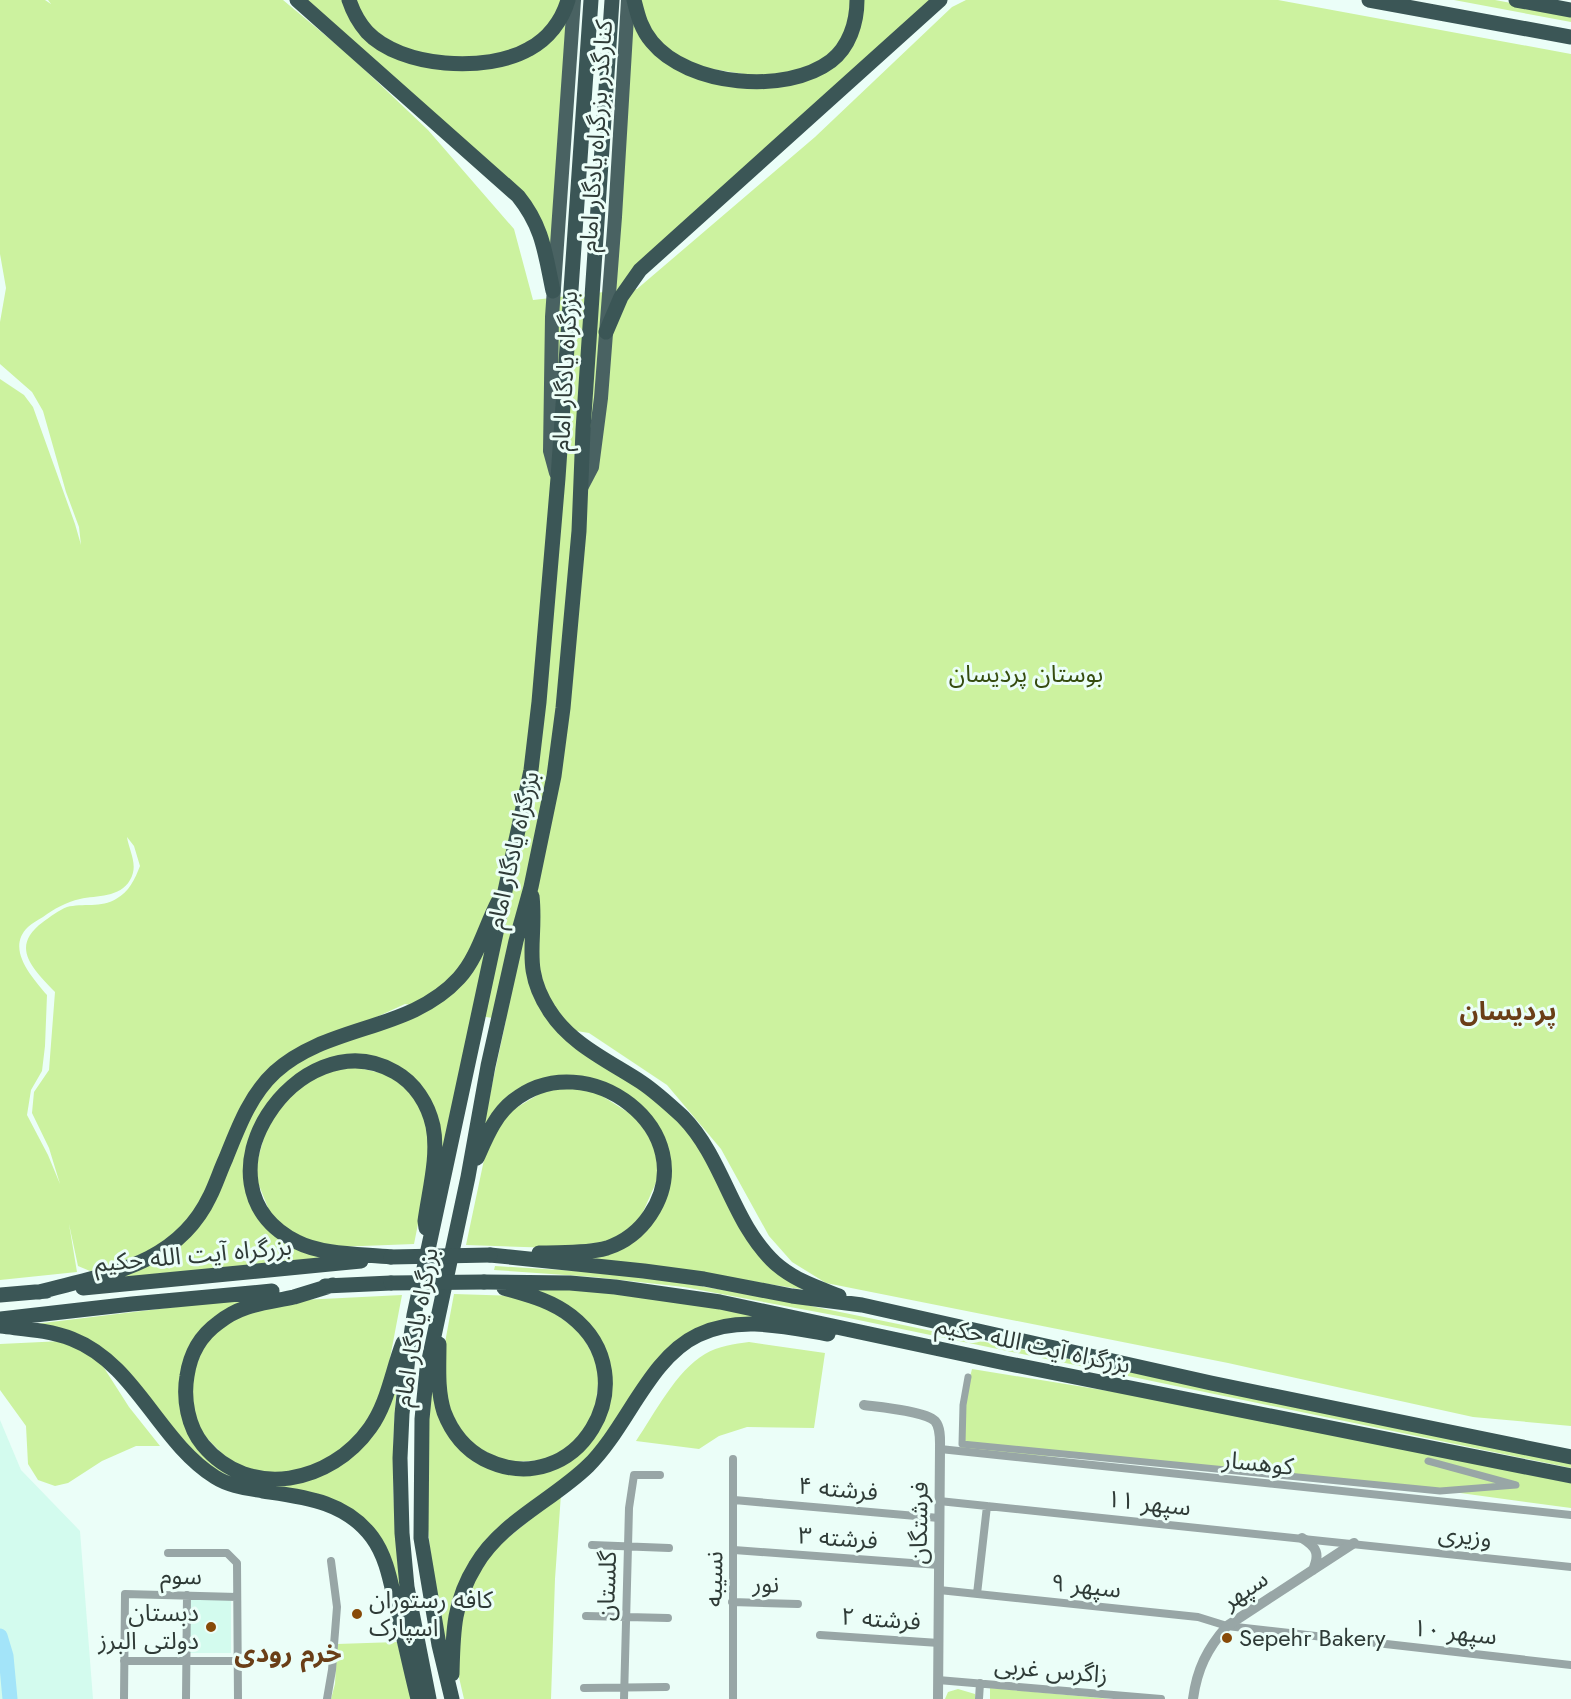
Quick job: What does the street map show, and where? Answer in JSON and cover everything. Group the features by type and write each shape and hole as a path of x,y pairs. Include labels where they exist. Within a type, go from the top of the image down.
{"highway":[{"path":"297,0 518,196 530,210 542,236 553,291"},
{"path":"350,0 355,14 368,33 391,49 429,60 469,63 512,57 537,44 553,30 568,0"},
{"name":"بزرگراه یادگار امام","path":"429,1699 407,1587 400,1495 402,1414 414,1315 531,770 538,714 558,478 591,0"},
{"name":"بزرگراه یادگار امام","path":"452,1697 437,1634 421,1538 423,1407 427,1369 468,1178 489,1066 516,941 531,887 554,776 563,708 579,531 612,0"},
{"path":"634,0 644,31 653,43 674,61 691,70 728,79 769,82 805,74 832,60 841,51 854,28 857,0"},
{"path":"606,332 621,297 640,270 940,0"},
{"path":"1369,0 1568,37"},
{"path":"1516,0 1571,10"},
{"path":"39,1292 140,1264 170,1246 193,1223 210,1197 241,1120 263,1084 290,1060 309,1049 406,1015 444,993 460,977 470,962 506,886"},
{"path":"531,887 534,912 530,949 532,974 541,995 558,1022 585,1046 644,1084 684,1119 714,1161 748,1227 775,1263 800,1281 862,1305"},
{"path":"429,1245 424,1221 433,1163 434,1137 425,1103 410,1083 388,1068 363,1061 334,1064 318,1070 290,1088 278,1099 267,1115 257,1134 250,1158 252,1193 264,1217 274,1229 299,1243 324,1250 391,1257 588,1252 607,1248 629,1237 645,1222 656,1205 664,1177 657,1136 643,1116 620,1096 594,1085 570,1081 528,1090 505,1108 496,1120 468,1178"},
{"name":"بزرگراه آیت الله حکیم","path":"490,1255 704,1279 792,1296 862,1305 1211,1383 1571,1457"},
{"name":"بزرگراه آیت الله حکیم","path":"0,1295 227,1275 391,1257"},
{"path":"438,1317 441,1400 450,1426 467,1448 493,1463 521,1468 551,1464 576,1449 596,1424 604,1404 606,1376 594,1341 579,1323 552,1304 484,1282"},
{"name":"بزرگراه آیت الله حکیم","path":"0,1319 333,1285 570,1283 681,1296 816,1322 1005,1364 1571,1476"},
{"path":"333,1285 244,1308 217,1323 198,1345 190,1361 186,1380 186,1407 200,1441 224,1465 254,1478 284,1479 311,1473 339,1458 363,1437 378,1415 414,1315"},
{"path":"452,1697 453,1626 461,1595 477,1563 487,1549 513,1525 588,1466 614,1435 662,1364 674,1350 684,1343 698,1335 723,1327 764,1324 1005,1364"},
{"path":"0,1326 60,1334 96,1352 119,1373 187,1453 216,1478 248,1489 326,1502 356,1521 372,1536 385,1560 418,1699"}],"main road":[{"name":"کنارگذر بزرگراه یادگار امام","path":"558,478 550,451 553,291 574,0"},
{"name":"کنارگذر بزرگراه یادگار امام","path":"581,488 592,467 606,332 628,0"}],"street":[{"path":"968,1377 963,1405 962,1444 1440,1491 1516,1485 1428,1461"},
{"name":"فرشتگان","path":"864,1405 932,1418 938,1428 940,1449 938,1699"},
{"name":"کوهسار","path":"940,1449 1571,1515"},
{"name":"نسیبه","path":"733,1459 733,1699"},
{"name":"گلستان","path":"624,1699 629,1508 634,1475 660,1475"},
{"name":"فرشته ۴","path":"734,1500 939,1518"},
{"name":"سپهر ۱۱","path":"939,1501 1354,1544"},
{"path":"976,1594 987,1506"},
{"path":"1302,1538 1311,1543 1317,1551 1313,1570"},
{"name":"وزیری","path":"1354,1544 1571,1567"},
{"name":"سپهر","path":"1193,1699 1201,1663 1211,1644 1227,1626 1354,1544"},
{"path":"592,1545 669,1548"},
{"name":"فرشته ۳","path":"734,1550 939,1565"},
{"path":"168,1553 227,1553 237,1563 238,1699"},
{"path":"327,1699 337,1606 331,1562"},
{"name":"سپهر ۹","path":"939,1590 1198,1617 1227,1626"},
{"name":"سوم","path":"124,1661 125,1594 237,1596"},
{"path":"186,1699 187,1595"},
{"name":"نور","path":"732,1602 798,1604"},
{"path":"585,1617 668,1618"},
{"name":"سپهر ۱۰","path":"1227,1626 1571,1665"},
{"name":"فرشته ۲","path":"820,1635 939,1643"},
{"path":"124,1699 124,1661 238,1661"},
{"name":"زاگرس غربی","path":"938,1680 1161,1699"},
{"path":"979,1699 980,1683"},
{"path":"584,1688 666,1687"}],"shaded area":[{"path":"0,1420 21,1470 80,1531 93,1699 0,1699"},
{"name":"دبستان دولتی البرز","path":"190,1599 228,1599 231,1601 231,1653 190,1653"}],"green space":[{"name":"بوستان پردیسان","path":"0,0 45,0 51,4 48,0 283,0 349,55 428,130 514,229 533,300 613,291 630,10 648,43 679,67 717,82 758,86 798,80 831,64 853,38 860,0 933,0 657,249 636,269 620,291 637,289 815,137 952,7 966,0 1278,0 1571,54 1571,1426 1473,1417 1228,1363 826,1283 792,1262 769,1236 721,1149 667,1085 589,1033 558,1028 575,1047 646,1093 678,1120 704,1155 734,1213 757,1250 776,1270 806,1290 649,1265 552,1256 582,1257 611,1252 630,1242 645,1228 657,1212 664,1194 667,1174 666,1154 660,1135 649,1117 619,1091 582,1078 562,1077 543,1080 524,1087 508,1099 495,1114 479,1145 506,1020 473,1015 428,1223 438,1138 434,1116 426,1097 413,1080 395,1067 363,1057 332,1060 302,1074 277,1096 258,1124 247,1155 247,1187 259,1217 271,1231 291,1246 310,1252 351,1255 89,1282 130,1271 163,1256 178,1246 203,1217 218,1189 249,1116 258,1099 276,1077 300,1058 317,1049 394,1025 429,1008 405,1004 368,1021 311,1042 290,1055 261,1080 246,1100 201,1203 171,1238 151,1252 110,1267 90,1271 78,1266 69,1224 77,1272 0,1280 0,379 24,395 33,407 81,545 79,527 66,492 43,411 32,392 0,364 0,322 6,288 0,254","holes":["127,837 134,846 140,866 125,893 110,902 64,908 43,922 27,940 28,958 39,975 55,992 49,1070 34,1092 32,1113 49,1148 60,1184 27,1115 31,1090 42,1071 47,995 29,972 20,954 19,945 28,927 65,904 75,900 108,895 126,886 134,869"]},
{"path":"302,0 345,0 383,48 499,66 566,19 552,276 537,215"},
{"path":"352,0 565,0 545,32 511,53 453,59 406,50 368,27"},
{"path":"638,0 853,0 848,33 819,64 768,78 687,65 650,35"},
{"path":"1454,0 1495,0 1571,14 1571,22"},
{"path":"350,1066 390,1075 418,1100 429,1131 427,1179 414,1244 336,1247 311,1243 273,1220 254,1173 268,1123 295,1091 319,1075"},
{"path":"551,1087 591,1089 637,1118 656,1149 658,1178 639,1221 612,1241 556,1248 466,1245 485,1155 506,1114"},
{"path":"495,1266 627,1274 777,1299 1571,1463 1571,1468 844,1317 684,1287 594,1277 494,1270"},
{"path":"519,1287 590,1291 712,1307 816,1328 701,1328 598,1449 478,1554 449,1665 432,1563 426,1487 430,1402 435,1360 446,1430 521,1473 592,1438 602,1348"},
{"path":"454,1294 516,1296 557,1312 581,1333 598,1365 598,1407 577,1441 547,1460 506,1462 469,1443 446,1404 444,1348"},
{"path":"402,1295 386,1379 370,1419 337,1455 290,1474 245,1470 204,1441 194,1420 190,1383 205,1342 234,1316 302,1300"},
{"path":"258,1297 203,1331 183,1414 249,1481 346,1459 399,1365 394,1427 393,1490 397,1552 405,1614 367,1524 247,1484 207,1466 116,1364 26,1325"},
{"path":"63,1341 99,1360 129,1407 160,1446 136,1446 102,1461 68,1483 55,1486 38,1480 28,1464 26,1426 0,1390 0,1344"},
{"path":"749,1342 825,1353 814,1428 747,1427 719,1436 699,1449 636,1441 667,1393 694,1361 715,1349"},
{"path":"972,1369 1158,1399 1571,1483 1571,1508 1453,1492 1160,1463 961,1451 962,1409"},
{"path":"561,1494 555,1579 551,1699 464,1699 458,1673 459,1611 486,1556"},
{"path":"397,1642 412,1699 331,1699 335,1684 337,1644"},
{"path":"990,1688 1111,1699 990,1699"},
{"path":"958,1689 975,1694 975,1699 945,1699 948,1692"}],"waterway":[{"path":"0,1636 6,1656 10,1699"}],"place":[{"name":"کافه رستوران اسپارک","path":"357,1614"},
{"name":"دبستان دولتی البرز","path":"211,1627"},
{"name":"Sepehr Bakery","path":"1227,1638"}],"district":[{"name":"پردیسان","path":"1508,1011"},
{"name":"خرم رودی","path":"288,1653"}]}
